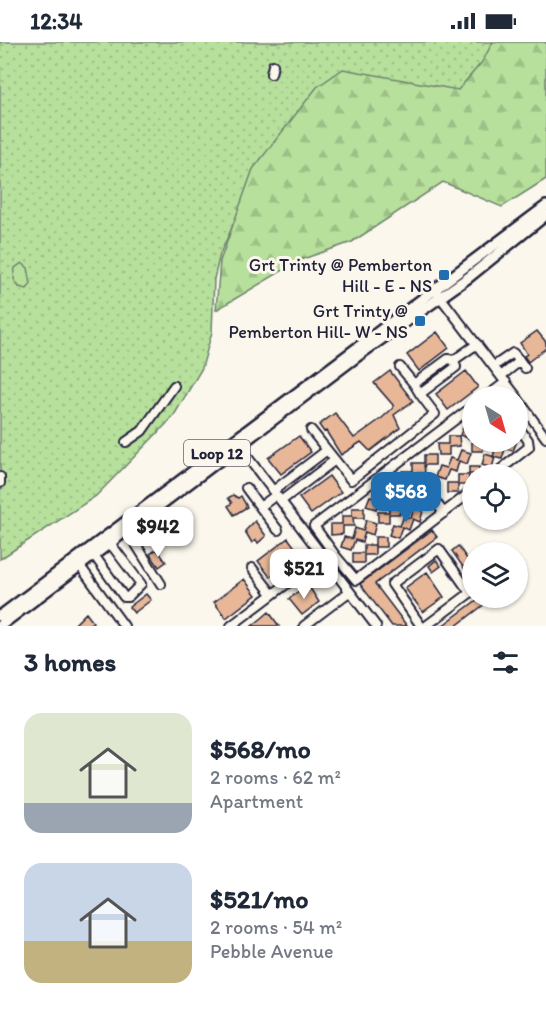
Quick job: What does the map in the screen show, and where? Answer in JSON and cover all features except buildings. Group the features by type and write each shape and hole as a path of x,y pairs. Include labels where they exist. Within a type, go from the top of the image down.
{"main road":[{"name":"Loop 12","path":"0,616 546,206"},
{"name":"Loop 12","path":"0,626 363,352 441,298 546,215"}],"street":[{"path":"271,74 273,65"},
{"path":"435,290 508,386"},
{"path":"414,384 448,360 454,360 477,344"},
{"path":"494,366 513,353 522,364 503,379 498,386"},
{"path":"420,394 456,367 454,360"},
{"path":"311,430 351,480 435,414 400,367"},
{"path":"126,442 142,431 174,386"},
{"path":"528,413 546,438"},
{"path":"308,538 316,528 462,415"},
{"path":"239,446 376,626"},
{"path":"261,507 277,496 327,450"},
{"path":"508,464 523,452"},
{"path":"277,496 295,490 335,460"},
{"path":"0,477 0,483"},
{"path":"246,488 278,530"},
{"path":"431,496 444,513"},
{"path":"316,528 356,580 462,499"},
{"path":"127,531 161,584"},
{"path":"94,555 124,597 134,593 141,584 110,543"},
{"path":"421,626 392,584 439,549 470,593 426,626"},
{"path":"231,626 272,594 335,555"},
{"path":"80,566 124,626"},
{"path":"252,568 272,594"},
{"path":"304,626 349,592"}],"green space":[{"path":"0,42 500,42 472,88 260,166 220,254 214,279 212,332 202,368 173,417 96,496 0,559"},
{"path":"493,42 546,42 546,179 502,207 443,182 352,242 300,260 216,310 220,261 253,169 317,87 343,69 458,90 482,62"},
{"path":"22,263 28,268 31,284 27,289 19,287 14,279 15,268"}],"place":[{"name":"Grt Trinty @ Pemberton Hill - E - NS","path":"444,275"},
{"name":"Grt Trinty @ Pemberton Hill- W - NS","path":"420,321"}]}
